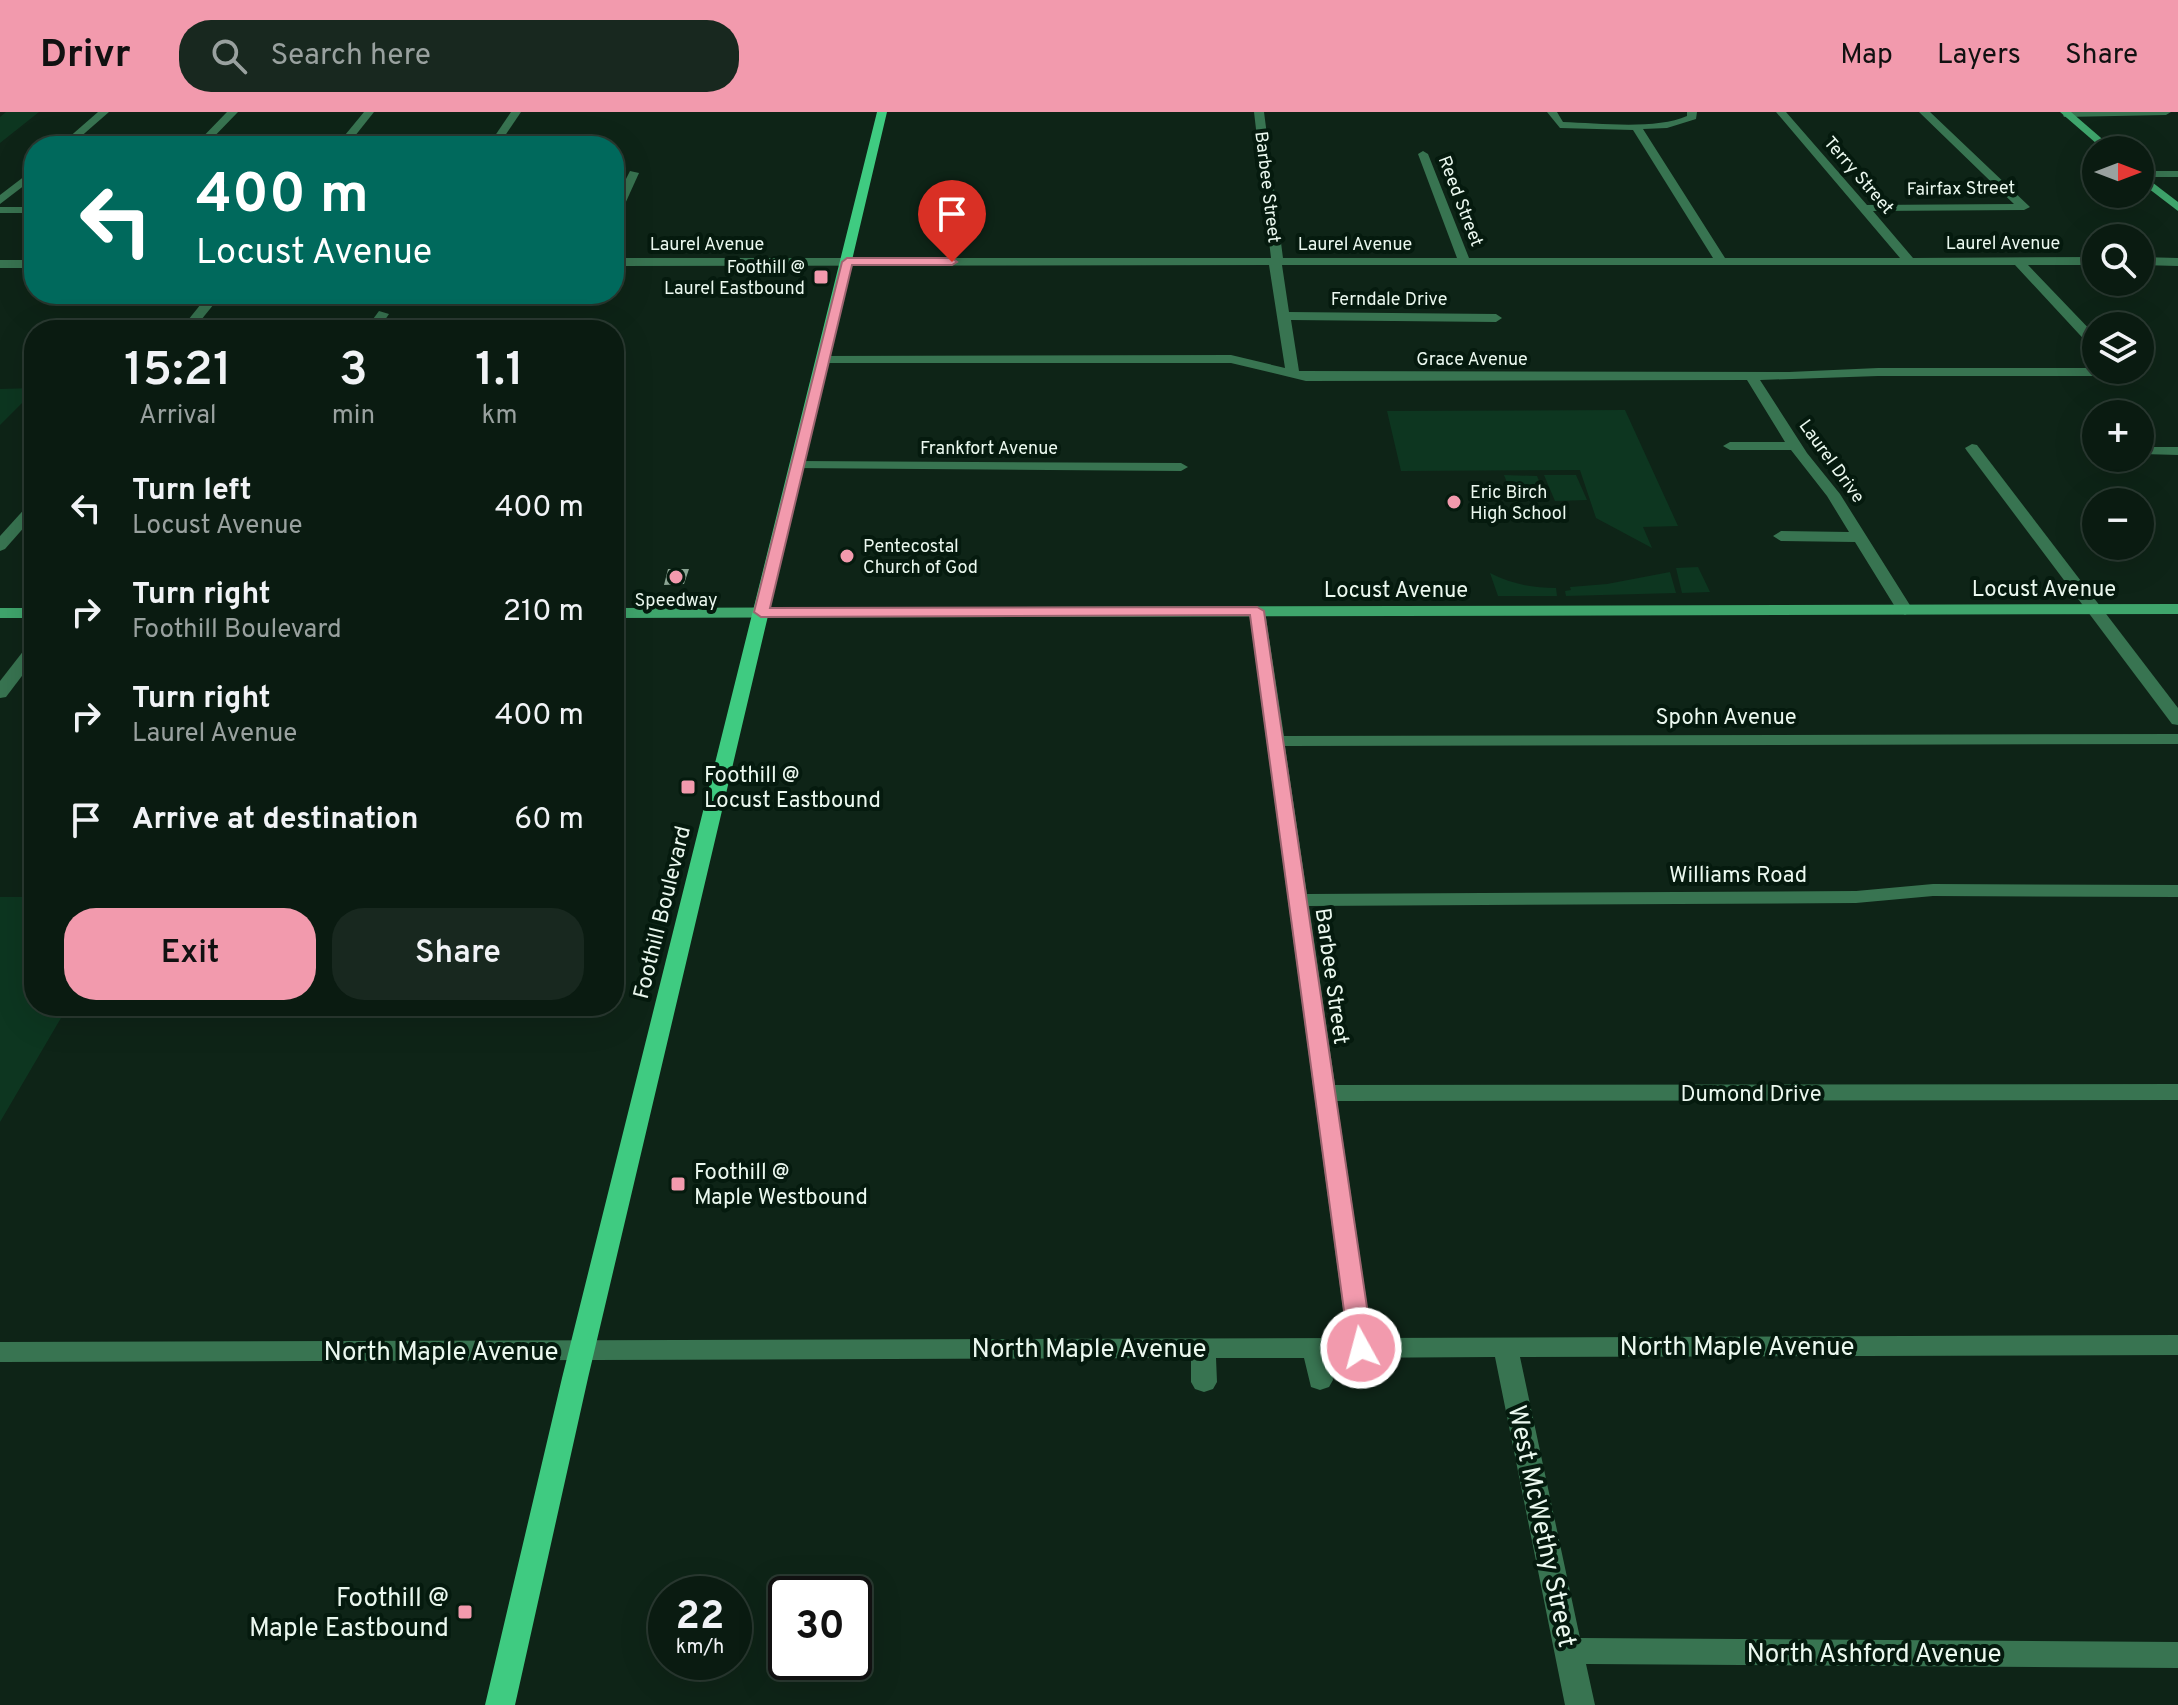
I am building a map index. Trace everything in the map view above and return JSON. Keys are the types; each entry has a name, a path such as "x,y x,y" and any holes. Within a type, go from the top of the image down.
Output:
{"main road":[{"name":"Foothill Boulevard","path":"500,1705 582,1350 882,112"}],"street":[{"path":"76,136 104,112"},
{"path":"209,136 233,112"},
{"path":"349,136 369,112"},
{"path":"500,136 516,112"},
{"name":"Barbee Street","path":"1259,112 1293,375"},
{"path":"1552,112 1560,125 1680,123 1692,117 1692,112"},
{"name":"Terry Street","path":"1781,112 1910,262"},
{"name":"Fairfax Street","path":"1862,208 2024,207 1924,112"},
{"path":"2067,113 2166,112"},
{"path":"2067,113 2094,136"},
{"path":"1635,125 1722,262"},
{"name":"Reed Street","path":"1423,154 1465,262"},
{"path":"624,194 634,173"},
{"path":"2154,175 2178,174"},
{"path":"0,201 24,181"},
{"path":"2154,187 2178,208"},
{"path":"0,210 24,210"},
{"path":"2018,261 2082,329"},
{"name":"Laurel Avenue","path":"624,262 2082,261"},
{"path":"2154,261 2178,262"},
{"path":"0,264 24,264"},
{"path":"194,320 208,304"},
{"path":"378,320 383,314"},
{"name":"Ferndale Drive","path":"1283,316 1496,318"},
{"name":"Grace Avenue","path":"824,359 1231,359 1266,365 1293,375 1751,376 2082,371"},
{"name":"Laurel Drive","path":"1751,376 1795,446 1827,485 1905,610"},
{"path":"1730,446 1795,446"},
{"path":"1972,448 2178,720"},
{"path":"2154,451 2178,451"},
{"name":"Frankfort Avenue","path":"797,465 1181,467"},
{"path":"0,546 24,518"},
{"path":"15,527 24,527"},
{"path":"1781,536 1859,537"},
{"name":"Locust Avenue","path":"624,613 2178,609"},
{"name":"Barbee Street","path":"1257,611 1361,1348"},
{"path":"0,613 24,613"},
{"path":"0,693 24,662"},
{"name":"Spohn Avenue","path":"1275,741 2178,739"},
{"name":"Williams Road","path":"1299,900 1856,897 1933,890 2178,891"},
{"name":"Dumond Drive","path":"1325,1093 2178,1092"},
{"name":"North Maple Avenue","path":"0,1352 2178,1345"},
{"name":"West McWethy Street","path":"1505,1346 1580,1705"},
{"path":"1203,1348 1204,1382"},
{"path":"1316,1348 1320,1380"},
{"name":"North Ashford Avenue","path":"1569,1651 2178,1655"}],"green space":[{"path":"6,112 39,112 0,143 0,117"},
{"path":"24,388 24,401 0,425 0,389"},
{"path":"1625,410 1678,526 1643,527 1652,548 1596,518 1580,470 1401,471 1387,411"},
{"path":"1504,475 1537,476 1547,500 1514,500"},
{"path":"1544,475 1576,475 1587,500 1555,501"},
{"path":"1698,567 1710,592 1682,593 1676,568"},
{"path":"1670,572 1676,593 1566,596 1565,591 1571,590 1570,587 1607,584"},
{"path":"1490,573 1522,585 1556,588 1557,596 1498,596"},
{"path":"0,897 24,897 24,1016 62,1016 0,1122"}],"building":[{"name":"Speedway","path":"668,569 689,569 684,584 664,585"}],"place":[{"name":"Foothill @ Laurel Eastbound","path":"821,277"},
{"name":"Eric Birch High School","path":"1454,502"},
{"name":"Pentecostal Church of God","path":"847,556"},
{"name":"Speedway","path":"676,577"},
{"name":"Foothill @ Locust Eastbound","path":"688,787"},
{"name":"Foothill @ Maple Westbound","path":"678,1184"},
{"name":"Foothill @ Maple Eastbound","path":"465,1612"}],"route":[{"path":"952,262 847,262 761,612 1257,611 1361,1348"}]}
